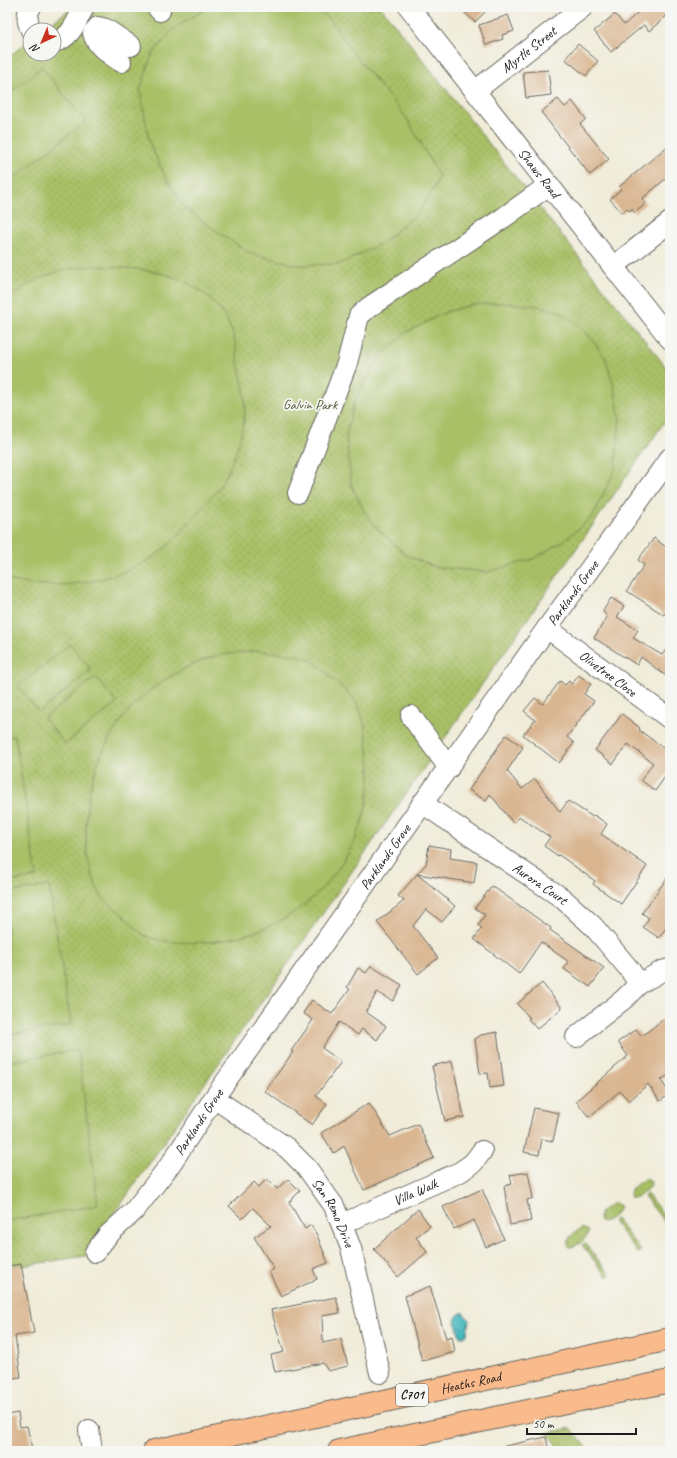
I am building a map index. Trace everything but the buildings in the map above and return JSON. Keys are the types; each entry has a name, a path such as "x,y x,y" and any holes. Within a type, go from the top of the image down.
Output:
{"main road":[{"name":"Heaths Road","path":"154,1451 670,1339"},
{"path":"339,1451 670,1381"}],"street":[{"path":"28,22 29,10 31,7"},
{"path":"62,39 72,30 84,7"},
{"name":"Shaws Road","path":"409,7 670,339"},
{"name":"Myrtle Street","path":"475,91 583,7"},
{"path":"298,493 348,363 359,316 369,307 504,218 549,185"},
{"path":"613,267 670,222"},
{"name":"Parklands Grove","path":"95,1252 108,1235 134,1211 170,1165 214,1098 547,628 670,458"},
{"name":"Olivetree Close","path":"547,628 670,719"},
{"path":"411,716 449,768"},
{"name":"Aurora Court","path":"422,804 562,898 593,926 630,970 639,984"},
{"path":"576,1037 624,999 639,984 662,971 670,969"},
{"name":"San Remo Drive","path":"214,1098 287,1148 307,1168 334,1206 351,1248 380,1373"},
{"name":"Villa Walk","path":"342,1224 460,1172 467,1168 482,1151"},
{"path":"580,1359 606,1347 670,1334"},
{"path":"89,1430 92,1451"}],"green space":[{"name":"Galvin Park","path":"72,7 381,7 670,372 670,414 85,1256 22,1266 21,1264 7,1266 7,58 22,46 22,62 62,62 62,22 52,22"},
{"path":"209,7 315,7 331,21 353,53 406,117 439,176 433,190 417,214 380,244 340,264 297,265 250,253 186,209 166,178 150,144 140,90 152,55 173,29"},
{"path":"42,67 85,122 7,183 7,95"},
{"path":"91,266 117,267 168,275 198,289 217,306 227,320 233,335 245,398 244,419 238,446 232,463 219,488 177,536 153,557 119,574 82,583 44,585 7,580 7,298 38,279 65,269"},
{"path":"502,303 538,306 561,312 586,332 605,357 614,386 620,419 615,470 592,517 562,542 533,559 487,572 435,567 406,555 380,531 364,511 351,484 346,435 355,400 381,355 407,332 446,312 471,305"},
{"path":"70,644 91,670 39,712 18,686"},
{"path":"257,651 289,654 307,658 319,666 354,699 361,712 364,724 370,773 368,797 362,820 354,842 342,863 327,883 310,900 283,919 250,933 215,941 195,943 153,939 140,932 122,914 109,904 103,898 96,886 87,853 86,839 86,817 94,774 112,735 138,701 155,687 178,672 212,657"},
{"path":"96,677 117,703 65,744 44,718"},
{"path":"15,736 37,877 7,882 7,737"},
{"path":"49,886 71,1025 7,1035 7,893"},
{"path":"78,1050 98,1205 7,1221 7,1062"},
{"path":"645,1179 651,1182 650,1187 637,1198 631,1198 630,1195 632,1189 636,1184"},
{"path":"647,1194 670,1223 669,1228 644,1196"},
{"path":"614,1203 620,1206 617,1212 610,1219 600,1222 599,1216 601,1213 605,1208"},
{"path":"616,1219 641,1251 638,1253 613,1221"},
{"path":"582,1228 589,1231 584,1240 572,1247 569,1247 568,1241 570,1238 574,1233"},
{"path":"585,1243 610,1275 607,1277 582,1245"},
{"path":"571,1428 590,1451 561,1451 547,1433"}],"water":[{"path":"463,1312 469,1320 467,1335 460,1337 455,1320 458,1315"}]}
